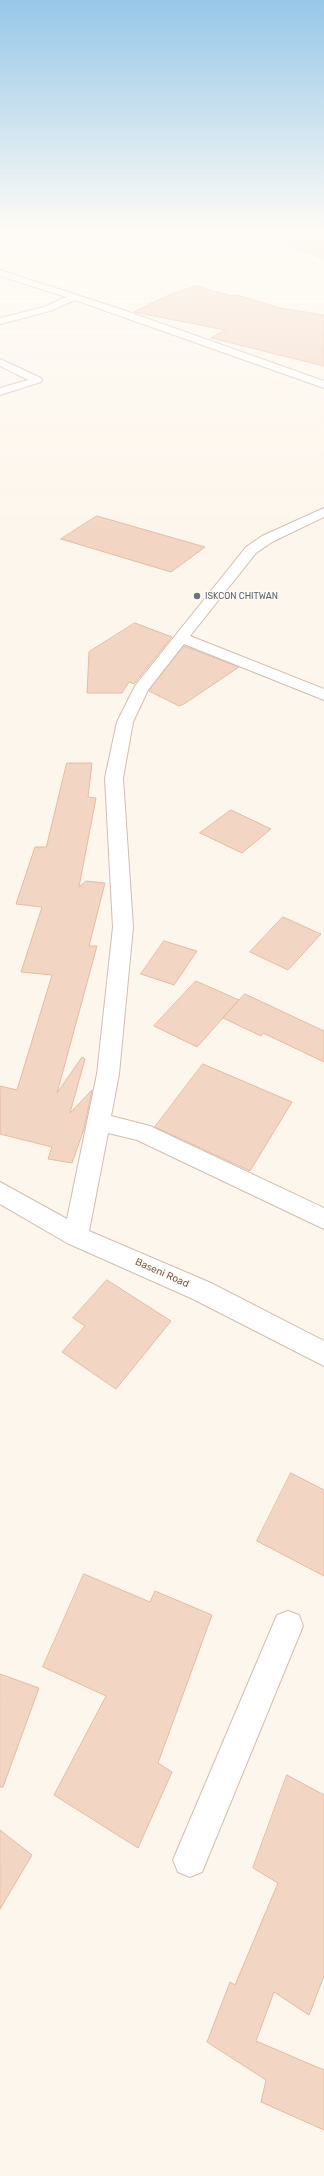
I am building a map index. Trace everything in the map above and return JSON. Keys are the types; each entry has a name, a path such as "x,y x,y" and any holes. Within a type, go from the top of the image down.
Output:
{"street":[{"path":"176,333 324,385"},
{"path":"0,362 37,380 0,392"},
{"path":"76,1236 100,1122 108,1074 122,927 114,778 125,722 141,689 251,550 267,539 324,512"},
{"path":"181,638 324,695"},
{"path":"100,1122 142,1132 324,1219"},
{"name":"Baseni Road","path":"0,1192 76,1236 202,1291 324,1354"},
{"path":"190,1860 288,1626"}],"building":[{"path":"221,333 324,333 324,366 211,338"},
{"path":"97,516 205,547 171,572 61,539"},
{"path":"135,623 172,637 134,684 129,682 122,693 87,693 89,652"},
{"path":"184,646 239,667 179,706 149,691"},
{"path":"67,763 92,763 88,797 96,798 79,887 86,881 105,883 89,946 97,946 57,1093 82,1057 85,1059 70,1113 92,1090 84,1129 72,1163 48,1159 52,1147 0,1134 0,1086 17,1090 52,975 21,972 42,907 16,904 35,847 46,847"},
{"path":"231,810 271,829 242,853 200,833"},
{"path":"283,917 321,934 288,970 250,952"},
{"path":"164,941 197,951 174,985 141,974"},
{"path":"196,981 239,1000 197,1047 154,1026"},
{"path":"245,994 324,1031 324,1062 263,1033 261,1036 223,1018"},
{"path":"203,1064 292,1102 250,1171 155,1127"},
{"path":"107,1280 171,1321 116,1389 62,1352 85,1326 73,1318"},
{"path":"291,1473 324,1490 324,1576 257,1541"},
{"path":"84,1574 150,1602 155,1591 212,1615 158,1763 172,1772 138,1848 54,1795 106,1696 43,1667"},
{"path":"0,1674 39,1688 3,1787 0,1787"},
{"path":"287,1775 324,1795 324,1976 309,2015 274,1992 256,2041 324,2070 324,2130 261,2102 266,2080 207,2042 230,1982 235,1985 278,1883 253,1868"},
{"path":"0,1830 32,1855 0,1909"}],"place":[{"name":"ISKCON CHITWAN","path":"197,596"}]}
